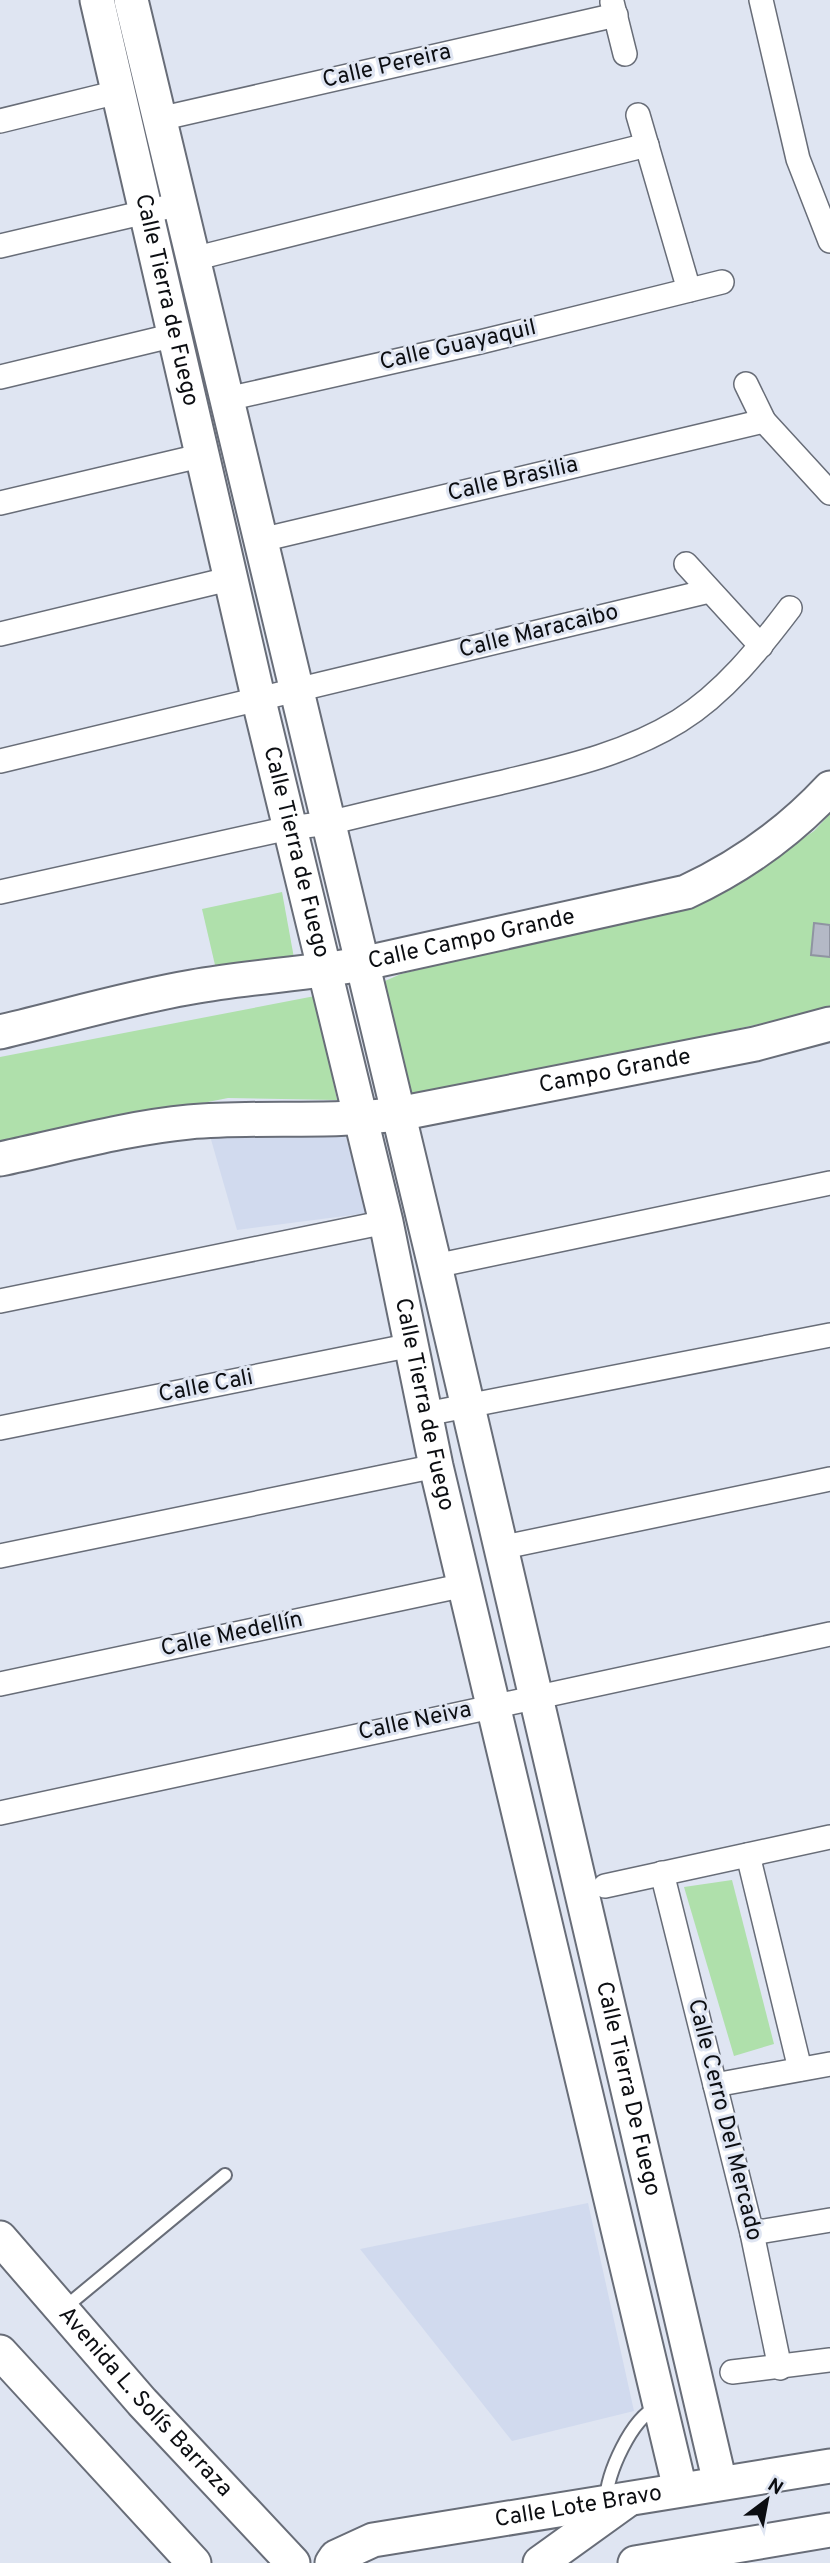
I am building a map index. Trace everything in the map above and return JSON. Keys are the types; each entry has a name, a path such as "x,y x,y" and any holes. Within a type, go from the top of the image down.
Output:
{"street":[{"name":"Calle Tierra de Fuego","path":"97,0 289,828 386,1222 436,1466 495,1704"},
{"name":"Calle Tierra de Fuego","path":"131,0 536,1696"},
{"path":"761,0 798,159 830,241"},
{"name":"Calle Pereira","path":"159,119 614,7 625,54"},
{"path":"0,121 118,92"},
{"path":"638,115 689,290"},
{"path":"193,259 647,145"},
{"path":"0,246 180,204"},
{"name":"Calle Guayaquil","path":"227,399 480,342 722,282"},
{"path":"0,377 175,335"},
{"path":"746,384 764,421 830,494"},
{"name":"Calle Brasilia","path":"261,540 764,421"},
{"path":"0,503 204,455"},
{"path":"685,564 761,646"},
{"path":"0,634 233,578"},
{"name":"Calle Maracaibo","path":"0,761 709,591"},
{"path":"0,892 289,828 328,823 591,761 634,744 680,720 725,684 761,646 790,608"},
{"name":"Calle Campo Grande","path":"0,1032 188,987 271,973 324,970 361,964 686,892 730,872 771,845 830,788"},
{"name":"Campo Grande","path":"398,1114 755,1044 830,1024"},
{"path":"0,1160 172,1124 219,1120 361,1119 398,1114"},
{"path":"435,1266 830,1183"},
{"path":"0,1301 386,1222"},
{"path":"426,1414 830,1335"},
{"name":"Calle Cali","path":"0,1428 412,1345"},
{"path":"0,1556 436,1466"},
{"path":"500,1548 830,1479"},
{"name":"Calle Medellín","path":"0,1684 465,1586"},
{"name":"Calle Neiva","path":"0,1813 495,1704 830,1634"},
{"name":"Calle Tierra De Fuego","path":"536,1696 720,2483"},
{"name":"Calle Tierra De Fuego","path":"495,1704 680,2489"},
{"path":"605,1886 830,1837"},
{"path":"748,1855 800,2069"},
{"name":"Calle Cerro Del Mercado","path":"662,1873 752,2232 780,2368"},
{"path":"715,2085 830,2064"},
{"path":"752,2232 830,2220"},
{"name":"Avenida L. Solís Barraza","path":"0,2238 61,2311 293,2563"},
{"path":"0,2352 194,2563"},
{"path":"732,2372 830,2360"},
{"name":"Calle Lote Bravo","path":"331,2563 335,2557 373,2540 830,2466"},
{"path":"540,2563 619,2499"},
{"path":"635,2563 830,2530"}],"lane":[{"path":"61,2311 225,2175"},
{"path":"619,2499 606,2485 619,2454 646,2414 660,2406"}],"shaded area":[{"path":"208,1129 345,1134 368,1213 237,1230"},
{"path":"588,2203 634,2411 512,2441 360,2249"}],"green space":[{"path":"830,814 830,1009 417,1097 408,1094 378,984 401,974 716,897 814,831"},
{"path":"282,892 294,958 215,965 202,909"},
{"path":"315,996 337,1100 228,1098 0,1143 0,1057"},
{"path":"732,1880 774,2044 734,2056 684,1887"}],"building":[{"path":"814,923 830,925 830,957 811,955"}]}
